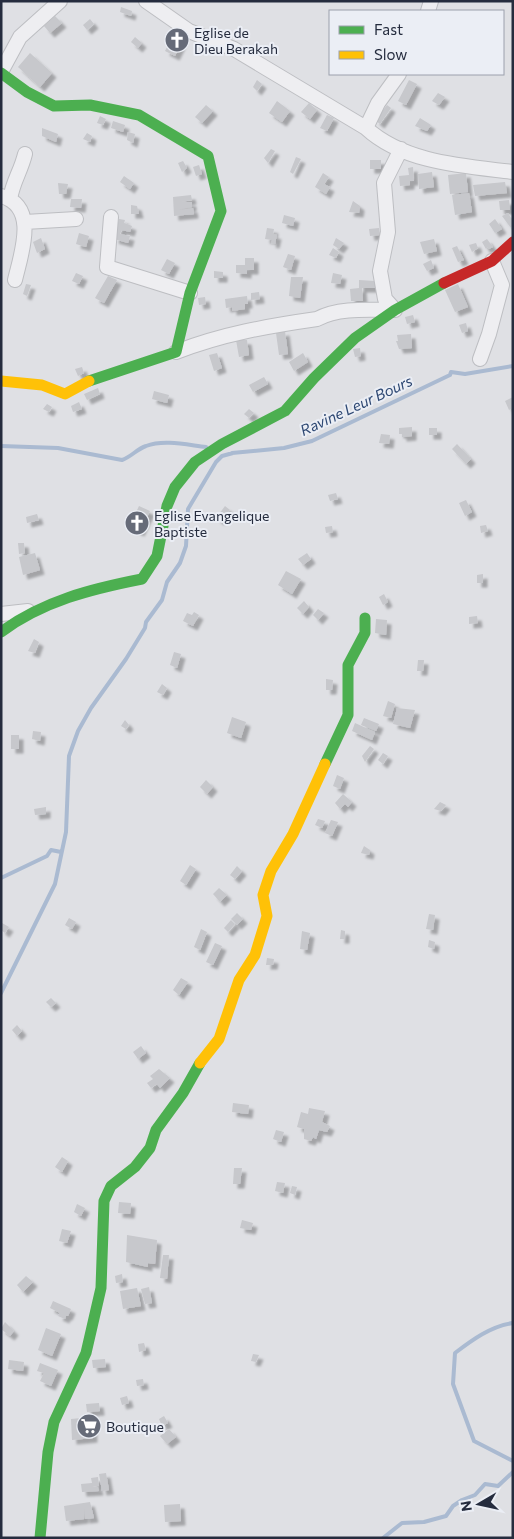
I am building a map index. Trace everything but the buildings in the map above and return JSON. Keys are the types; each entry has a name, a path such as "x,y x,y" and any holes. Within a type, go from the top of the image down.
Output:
{"street":[{"path":"60,1 20,37 1,72 27,92 54,106 90,104 139,115 208,156 221,211 210,245 190,293 176,352"},
{"path":"146,1 189,31 234,49 366,128 377,138 401,149 454,165 513,172"},
{"path":"366,128 378,103 398,75"},
{"path":"395,310 385,299 380,271 388,232 384,183 401,149"},
{"path":"15,280 24,243 25,222 20,210 6,198 22,167 25,154"},
{"path":"111,217 107,267 190,293"},
{"path":"25,222 76,219"},
{"path":"1,632 17,619 71,595 142,580 157,556 168,506 175,486 194,462 222,444 285,411 314,378 355,338 395,310 492,261 513,242"},
{"path":"480,359 489,334 502,285 492,261"},
{"path":"1,381 42,385 66,394 89,380 176,352 200,342 245,330 317,319 327,314 395,310"},
{"path":"1,614 35,611"},
{"path":"40,1538 48,1452 54,1422 86,1353 101,1288 104,1200 111,1186 134,1167 150,1148 156,1130 183,1093 196,1069 220,1039 240,980 255,955 267,916 263,896 271,871 293,834 348,715 348,665 366,633 366,618"}],"waterway":[{"name":"Ravine Leur Bours","path":"232,453 284,448 312,441 450,375 451,372 465,374 513,366"},
{"name":"Ravine Leur Bours","path":"1,446 58,448 122,460 143,447 153,444 176,443 206,447"},
{"path":"1,993 55,884 66,832 69,756 78,731 91,708 126,659 145,628 146,622 162,600 167,582 180,563 186,546 188,509 216,462 222,456 233,453"},
{"path":"1,878 47,856 51,850 61,852"},
{"name":"Ravine Leur Bours","path":"513,1323 489,1330 455,1353 453,1384 474,1441 513,1461"},
{"path":"383,1538 402,1523 424,1522 446,1516 453,1506 475,1495 485,1484 498,1486 513,1472"}],"traffic: fast":[{"path":"1,73 27,92 54,106 90,105 139,115 208,156 221,211 190,293 176,352 89,381"},
{"path":"1,632 17,621 51,604 104,587 142,579 157,556 167,506 175,487 195,462 222,444 285,411 314,378 355,338 395,310 444,283"},
{"path":"325,764 348,715 348,665 365,633 365,618"},
{"path":"40,1538 48,1452 54,1422 86,1353 101,1288 104,1201 111,1186 135,1167 150,1148 156,1130 183,1093 200,1063"}],"traffic: slow":[{"path":"1,381 42,385 65,394 89,381"},
{"path":"200,1063 219,1039 239,980 255,955 267,916 263,895 271,871 293,834 325,764"}],"traffic: jam":[{"path":"444,283 492,261 513,242"}],"place":[{"name":"Eglise de Dieu Berakah","path":"177,40"},
{"name":"Eglise Evangelique Baptiste","path":"137,523"},
{"name":"Boutique","path":"89,1426"}]}
